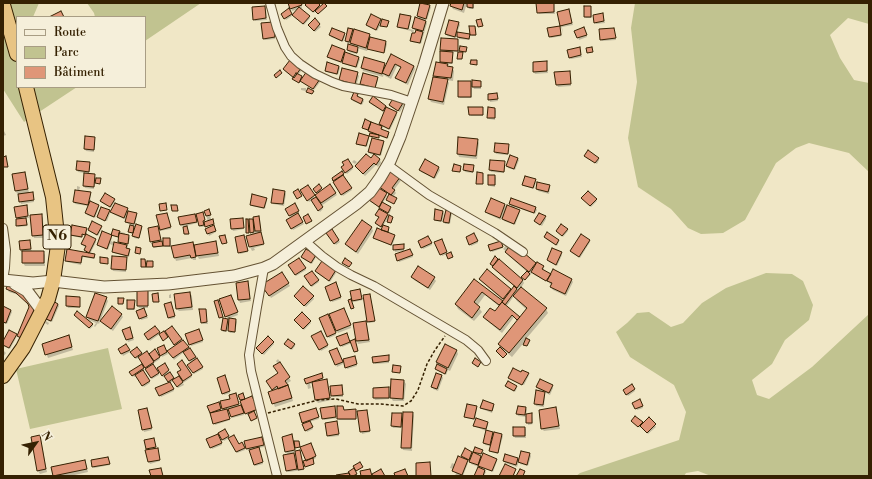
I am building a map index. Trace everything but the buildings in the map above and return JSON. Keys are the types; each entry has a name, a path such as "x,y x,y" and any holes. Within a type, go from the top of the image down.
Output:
{"highway":[{"path":"3,5 16,50"},
{"name":"N6","path":"3,376 23,348 48,299 53,281 58,245 53,197 26,88"}],"street":[{"path":"270,3 277,28 285,47 291,56 300,64 315,74 343,86 391,95 412,102"},
{"path":"6,281 33,283 53,281 104,288 168,284 234,276 264,268 286,256 305,240 356,204 370,192 380,178 400,137 443,3"},
{"path":"388,164 429,195 495,233 524,252"},
{"path":"3,228 6,250 6,281"},
{"path":"305,240 322,256 337,267 374,286 466,340 478,350 486,361"},
{"path":"264,268 249,355 261,415 277,476"},
{"path":"6,281 27,291 42,311"}],"path":[{"path":"261,415 318,400 336,399 358,404 403,406 411,401 418,390 427,364 435,350 449,330 451,331"}],"green space":[{"path":"3,3 39,3 33,16 16,16 16,88 75,88 24,122 3,89"},
{"path":"87,3 201,3 146,40 146,16 95,16"},
{"path":"635,3 869,3 869,24 848,18 830,35 840,58 854,80 869,83 869,172 849,153 809,143 796,148 776,163 745,220 723,233 701,234 688,228 671,209 638,187 628,138 637,82 631,28"},
{"path":"766,273 792,274 803,281 813,305 809,320 785,340 772,364 752,380 757,395 769,399 812,367 869,314 869,476 711,476 698,471 686,473 684,476 576,476 580,473 679,440 686,412 674,385 630,357 616,332 637,313 649,312 671,327 683,323 702,303 726,288"},
{"path":"108,348 122,409 30,429 16,369"}]}
